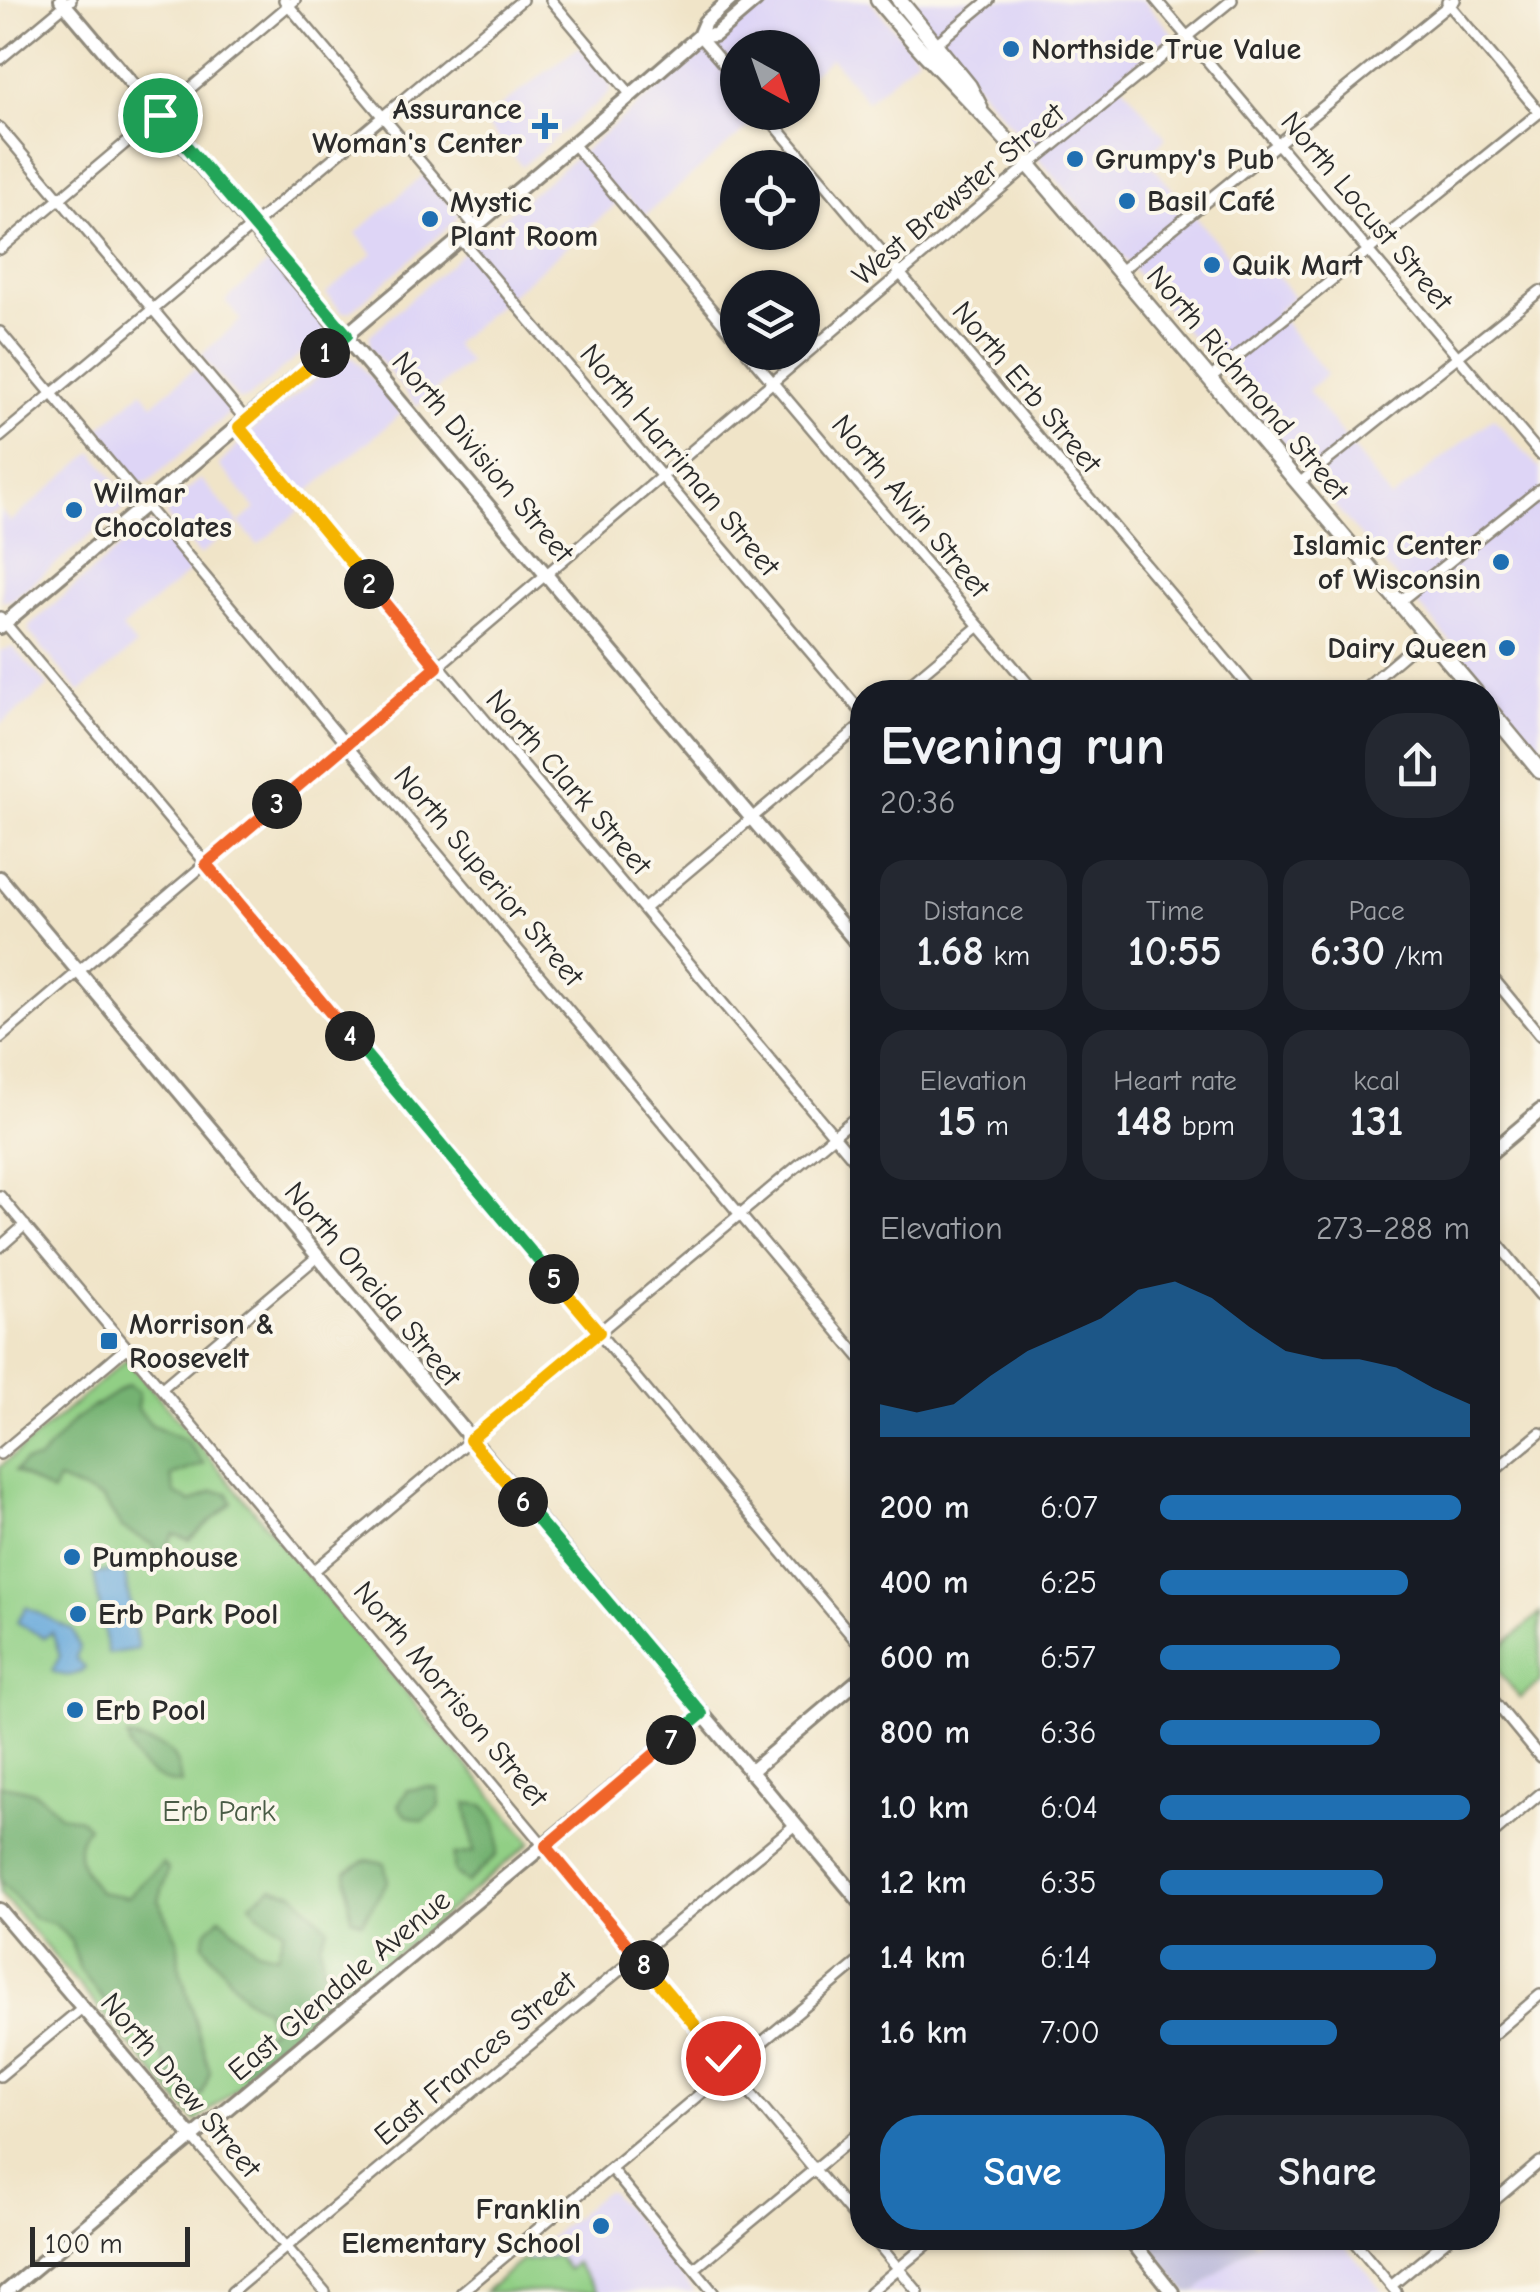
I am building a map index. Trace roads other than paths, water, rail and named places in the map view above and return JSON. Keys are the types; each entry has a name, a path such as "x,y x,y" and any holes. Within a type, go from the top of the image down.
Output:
{"main road":[{"name":"North Richmond Street","path":"878,0 959,94 980,108"},
{"name":"North Richmond Street","path":"899,0 969,86 980,108 1465,680"},
{"path":"1500,723 1540,771"}],"street":[{"path":"0,437 522,0"},
{"path":"551,0 631,95"},
{"path":"730,0 704,22 699,36 631,95 2,625 850,1634"},
{"path":"699,36 714,35 756,0"},
{"path":"923,55 989,0"},
{"name":"North Locust Street","path":"1156,0 1540,454"},
{"name":"West Brewster Street","path":"0,1038 1029,165 1232,0"},
{"path":"0,59 65,2"},
{"name":"North Division Street","path":"65,2 850,935"},
{"path":"0,249 290,2 475,226"},
{"path":"1118,272 1450,2 1540,113 1209,379"},
{"path":"699,36 720,60"},
{"name":"North Clark Street","path":"0,128 153,310 437,667 850,1154"},
{"name":"North Erb Street","path":"779,130 1243,680"},
{"path":"573,144 720,319"},
{"name":"North Harriman Street","path":"460,238 850,699"},
{"path":"1298,484 1540,291"},
{"name":"North Superior Street","path":"0,332 850,1346"},
{"name":"North Alvin Street","path":"762,370 1025,680"},
{"path":"1399,602 1540,489"},
{"path":"915,680 980,626"},
{"path":"1374,680 1427,635"},
{"path":"645,908 850,734"},
{"name":"North Oneida Street","path":"0,878 850,1889"},
{"path":"1500,987 1540,1035"},
{"path":"1500,1145 1540,1111"},
{"path":"315,1570 850,1123"},
{"name":"North Morrison Street","path":"0,1196 850,2212"},
{"path":"0,1246 24,1226"},
{"path":"1500,1247 1540,1296"},
{"path":"162,1388 317,1257"},
{"path":"0,1454 126,1348"},
{"path":"1500,1466 1540,1433"},
{"path":"750,1772 850,1687"},
{"path":"1500,1708 1540,1756"},
{"name":"East Glendale Avenue","path":"6,2292 702,1714"},
{"path":"1500,1828 1540,1794"},
{"name":"East Frances Street","path":"232,2292 796,1824"},
{"name":"North Drew Street","path":"0,1910 324,2292"},
{"path":"462,2292 850,1969"},
{"path":"1500,2029 1540,1995"},
{"path":"0,2076 82,2008"},
{"path":"694,2268 850,2140"},
{"path":"1500,2196 1540,2162"},
{"path":"611,2169 713,2292"},
{"path":"882,2250 918,2292"},
{"path":"870,2292 921,2250"},
{"path":"1139,2250 1172,2292"},
{"path":"1362,2250 1394,2289 1436,2250"}],"water":[{"path":"124,1569 138,1649 108,1654 94,1574"},
{"path":"26,1607 72,1630 79,1646 76,1658 85,1668 69,1675 52,1671 60,1656 52,1632 44,1638 17,1622"}],"place":[{"name":"Northside True Value","path":"1011,49"},
{"name":"Assurance Woman's Center","path":"545,126"},
{"name":"Grumpy's Pub","path":"1075,159"},
{"name":"Basil Café","path":"1127,201"},
{"name":"Mystic Plant Room","path":"430,219"},
{"name":"Quik Mart","path":"1212,265"},
{"name":"Wilmar Chocolates","path":"74,510"},
{"name":"Islamic Center of Wisconsin","path":"1501,562"},
{"name":"Dairy Queen","path":"1507,648"},
{"name":"Morrison & Roosevelt","path":"109,1341"},
{"name":"Pumphouse","path":"72,1557"},
{"name":"Erb Park Pool","path":"78,1614"},
{"name":"Erb Pool","path":"75,1710"},
{"name":"Franklin Elementary School","path":"601,2226"}],"park label":[{"name":"Erb Park","path":"219,1811"}]}
